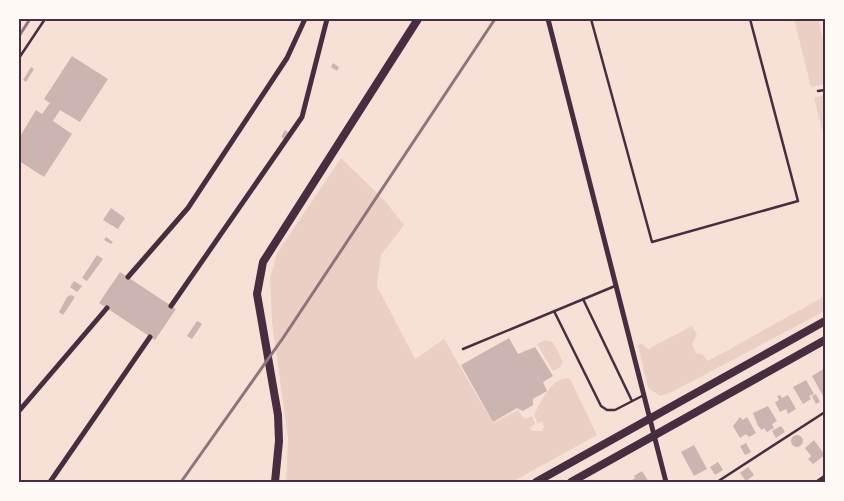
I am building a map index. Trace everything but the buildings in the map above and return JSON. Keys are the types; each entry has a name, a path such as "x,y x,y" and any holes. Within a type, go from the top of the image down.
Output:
{"main road":[{"path":"276,482 279,441 274,386 257,294 263,262 418,19"},
{"path":"536,482 825,321"},
{"path":"571,482 825,340"}],"street":[{"path":"128,278 188,208 287,58 305,19"},
{"path":"171,306 302,117 327,19"},
{"path":"548,19 666,482"},
{"path":"19,411 107,308"},
{"path":"50,482 150,337"},
{"path":"818,482 825,477"}],"lane":[{"path":"19,58 45,19"},
{"path":"591,19 652,242 798,201 750,19"},
{"path":"818,92 825,90"},
{"path":"463,349 616,286"},
{"path":"583,299 632,401"},
{"path":"554,311 601,406 606,410 615,410 644,395"},
{"path":"716,482 825,412"}],"shaded area":[{"path":"794,19 818,19 825,47 825,84 811,87"},
{"path":"825,95 825,141 814,98"},
{"path":"341,158 385,201 404,225 381,255 377,286 415,359 444,339 493,423 518,410 524,419 532,416 535,423 530,428 532,431 542,431 544,427 542,421 538,424 534,415 548,390 558,381 570,379 597,435 512,482 286,482 288,438 272,322 270,278 277,253"},
{"path":"825,296 825,311 670,393 660,396 648,388 638,345 642,344 648,349 692,326 697,334 692,344 696,353 702,354 708,361"},
{"path":"545,340 553,342 563,362 559,368 553,371 537,344"}],"railway":[{"path":"19,36 30,19"},
{"path":"181,482 283,338 495,19"}]}
